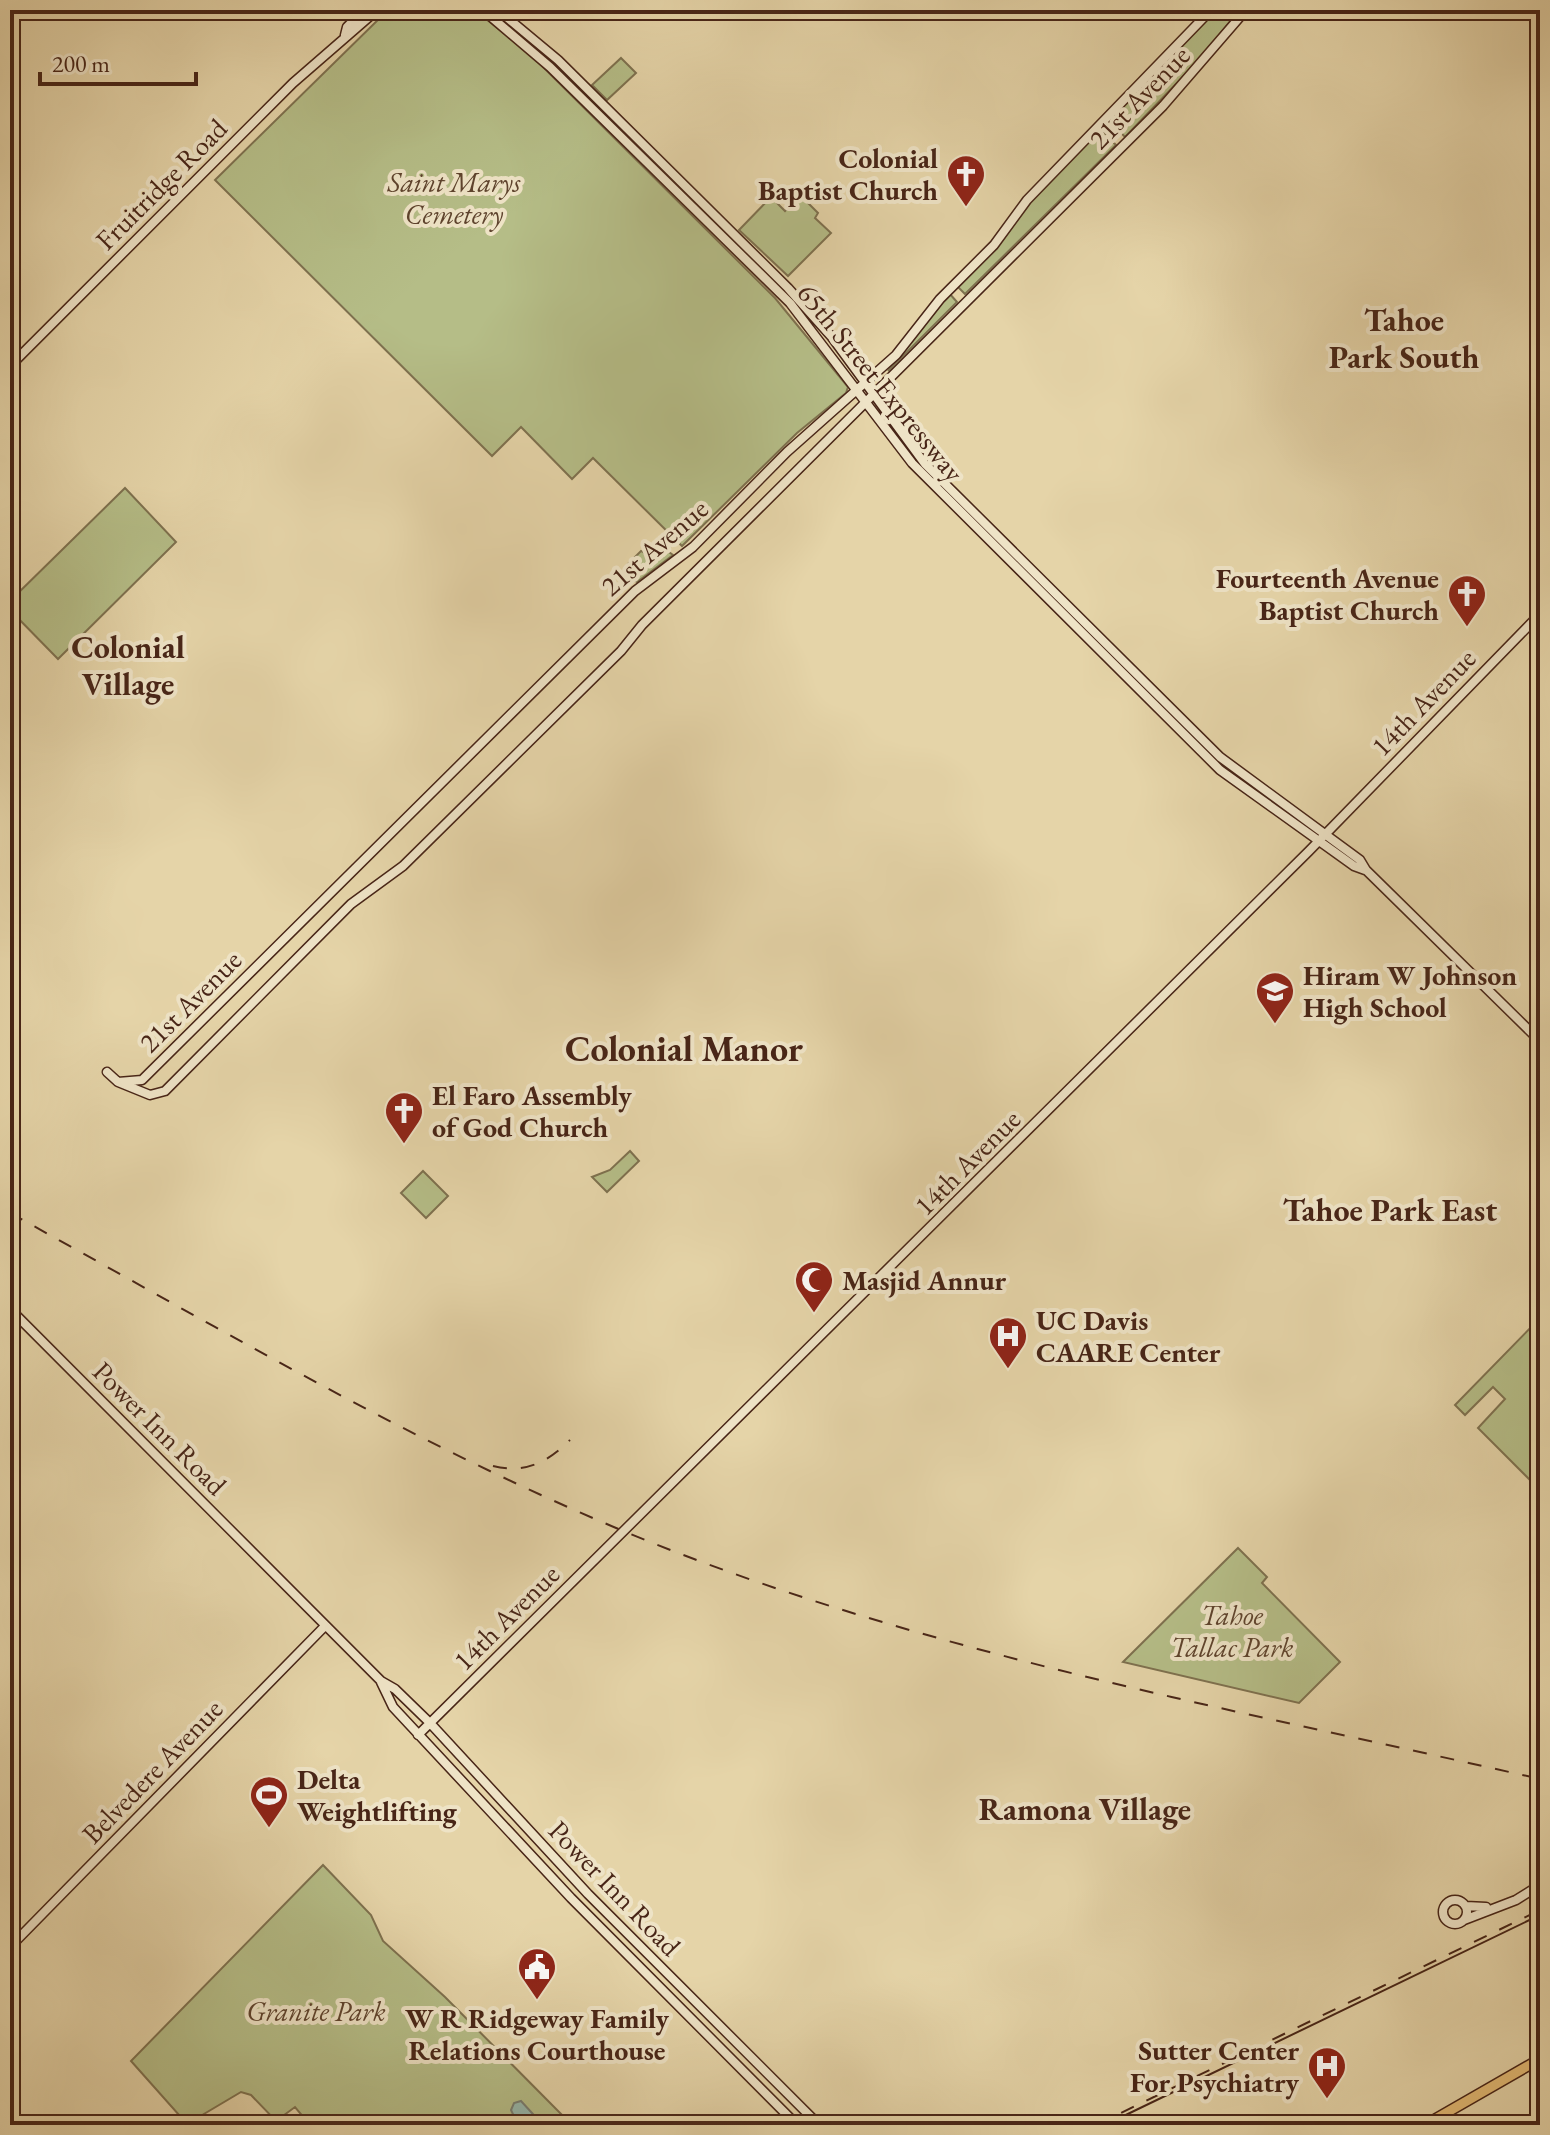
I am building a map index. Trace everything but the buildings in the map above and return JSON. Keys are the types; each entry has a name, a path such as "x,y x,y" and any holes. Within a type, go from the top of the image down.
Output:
{"main road":[{"name":"Fruitridge Road","path":"345,35 347,27 364,10"},
{"name":"Fruitridge Road","path":"10,366 345,35 353,33 377,10"},
{"name":"65th Street Expressway","path":"483,10 550,67 790,303 912,463 1220,770 1322,838"},
{"name":"65th Street Expressway","path":"498,10 558,60 788,288 831,336 925,464 1220,757 1322,838"},
{"name":"21st Avenue","path":"118,1082 138,1083 153,1070 635,591 693,547 787,452 896,355 940,299 994,245 1027,200 1211,10"},
{"name":"21st Avenue","path":"155,1095 170,1087 351,904 403,866 621,651 642,625 864,400 1163,106 1246,10"},
{"name":"14th Avenue","path":"418,1735 1322,838 1540,614"},
{"path":"1322,838 1360,860 1366,870 1540,1041"},
{"path":"153,1070 146,1086 155,1095"},
{"path":"107,1072 118,1082 155,1095"},
{"name":"Power Inn Road","path":"10,1309 325,1626 430,1723 581,1887 819,2125"},
{"name":"Belvedere Avenue","path":"10,1947 325,1626"},
{"name":"Power Inn Road","path":"381,1681 386,1698 418,1735 584,1911 797,2125"},
{"path":"1540,1883 1516,1900 1464,1920 1450,1922 1444,1909 1455,1900 1466,1906 1484,1908 1540,1883"},
{"path":"1464,1920 1466,1906"},
{"path":"1425,2125 1540,2059"}],"green space":[{"name":"Saint Marys Cemetery","path":"388,10 475,10 532,56 775,298 848,387 846,393 797,433 682,546 593,458 572,479 521,427 492,456 215,180"},
{"path":"1215,10 1231,20 1199,60 1125,137 1109,120"},
{"path":"621,58 636,73 607,100 592,85"},
{"path":"1099,128 1116,145 965,294 957,286 1029,202"},
{"path":"801,196 818,213 815,218 831,233 788,276 739,230 771,197 785,211"},
{"path":"949,293 957,302 888,371"},
{"path":"125,488 176,542 58,659 10,610 10,601"},
{"path":"662,547 673,555 637,582 628,576 630,572 625,567 641,551 655,559 663,552"},
{"path":"630,1151 639,1161 607,1192 592,1177 610,1170"},
{"path":"423,1171 448,1196 426,1218 401,1193"},
{"path":"1540,1318 1540,1490 1478,1428 1505,1399 1493,1387 1465,1415 1455,1405"},
{"name":"Tahoe Tallac Park","path":"1238,1548 1267,1577 1262,1583 1340,1662 1299,1703 1123,1662"},
{"name":"Granite Park","path":"323,1865 371,1915 383,1941 445,1997 572,2125 310,2125 295,2107 276,2121 251,2095 241,2092 187,2124 131,2061"}],"water":[{"path":"521,2101 543,2125 518,2125 511,2110 514,2103"}],"tram line":[{"path":"1105,2125 1540,1915"}],"railway":[{"path":"10,1213 262,1353 432,1442 605,1523 694,1559 902,1628 1007,1657 1540,1779"},
{"path":"493,1466 515,1468 535,1464 570,1440"},
{"path":"1096,2125 1540,1910"}],"place":[{"name":"Colonial Baptist Church","path":"966,208"},
{"name":"Fourteenth Avenue Baptist Church","path":"1467,628"},
{"name":"Hiram W Johnson High School","path":"1275,1025"},
{"name":"El Faro Assembly of God Church","path":"404,1145"},
{"name":"Masjid Annur","path":"814,1314"},
{"name":"UC Davis CAARE Center","path":"1008,1370"},
{"name":"Delta Weightlifting","path":"269,1829"},
{"name":"W R Ridgeway Family Relations Courthouse","path":"537,2001"},
{"name":"Sutter Center For Psychiatry","path":"1327,2100"}],"district":[{"name":"Tahoe Park South","path":"1404,338"},
{"name":"Colonial Village","path":"128,666"},
{"name":"Colonial Manor","path":"684,1048"},
{"name":"Tahoe Park East","path":"1390,1210"},
{"name":"Ramona Village","path":"1085,1809"}]}
